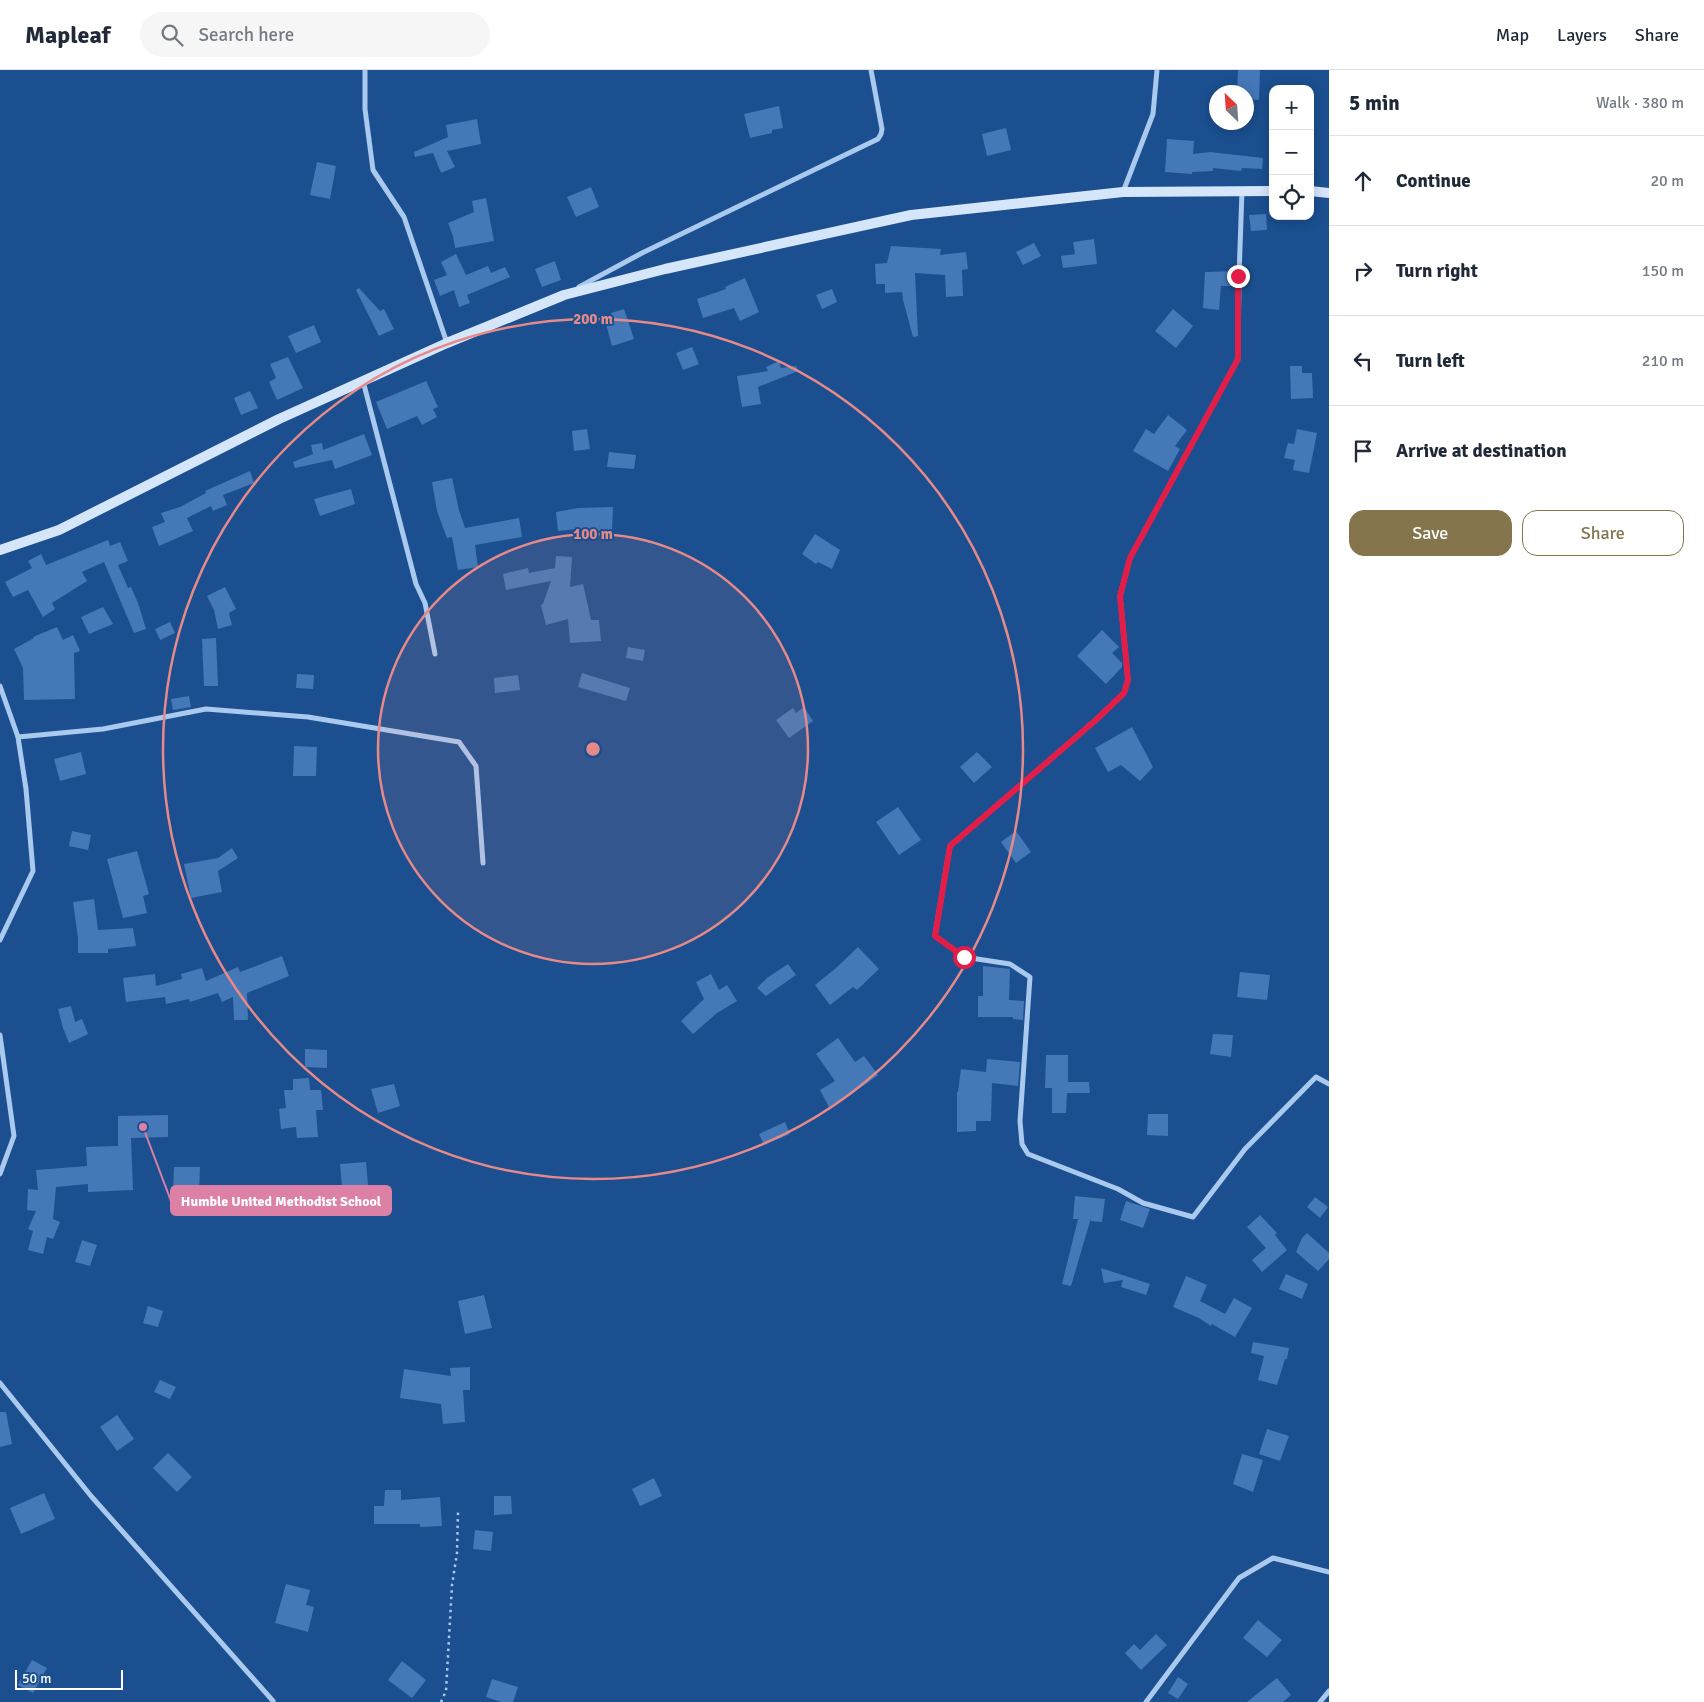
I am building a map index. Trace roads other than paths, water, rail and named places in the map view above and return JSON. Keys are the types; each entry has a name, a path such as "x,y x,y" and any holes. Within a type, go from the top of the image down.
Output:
{"street":[{"path":"365,70 365,109 372,170 404,217 447,343"},
{"path":"0,550 59,530 279,419 447,343 564,295 642,253 878,139 882,129 871,70"},
{"path":"1123,192 1153,114 1157,70"},
{"path":"564,295 665,269 911,215 1123,192 1269,190"},
{"path":"1242,191 1238,276 1238,359 1130,558 1120,596 1128,680 1124,693 1097,719 950,846 935,936 964,957 1010,964 1030,977 1020,1121 1022,1144 1028,1154 1118,1189 1143,1203 1193,1217 1245,1149 1316,1077 1329,1084"},
{"path":"1314,191 1329,193"},
{"path":"363,380 416,584 425,603 435,654"},
{"path":"0,686 18,737 26,789 33,871 0,940"},
{"path":"18,737 103,729 206,709 308,717 460,742 476,766 483,863"},
{"path":"0,1035 14,1136 0,1174"},
{"path":"0,1383 91,1496 273,1701"},
{"path":"1146,1702 1239,1578 1273,1558 1329,1572"},
{"path":"1320,1702 1329,1691"}],"place":[{"name":"Humble United Methodist School","path":"143,1127"}]}
